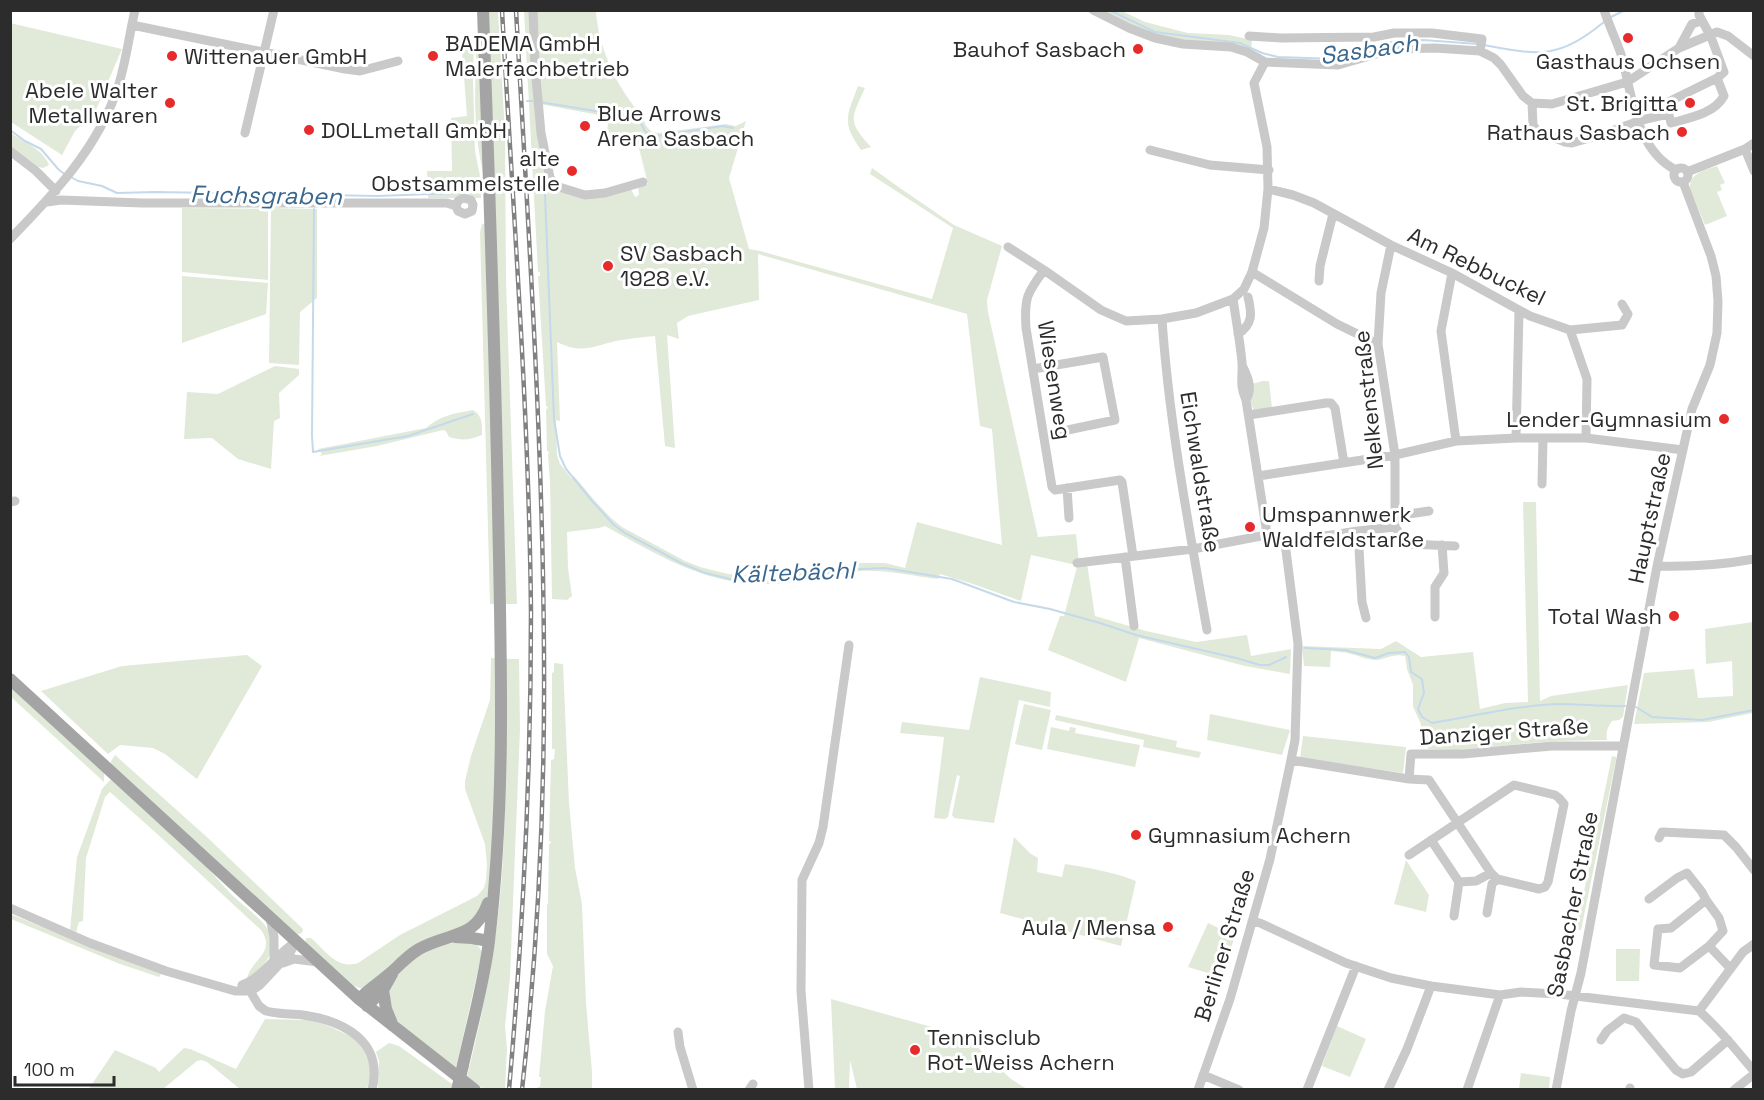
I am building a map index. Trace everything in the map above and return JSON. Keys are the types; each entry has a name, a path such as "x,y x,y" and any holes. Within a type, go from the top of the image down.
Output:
{"main road":[{"path":"457,1089 485,967 494,891 499,819 501,640 483,10"},
{"path":"10,679 363,1003 476,1089"},
{"path":"363,1003 394,970 420,948 469,929 478,923 494,891"},
{"path":"469,929 478,930 489,938"},
{"path":"448,937 489,938"},
{"path":"363,1003 383,990 394,970"},
{"path":"383,990 386,1009 394,1027"}],"street":[{"path":"10,239 56,191 85,154 118,87 135,10"},
{"path":"245,133 274,10"},
{"path":"533,10 535,67 542,133 550,178 559,187 585,195 605,193 643,182"},
{"path":"1093,10 1155,38 1183,44 1231,47 1247,52 1265,62 1338,65 1394,49 1481,47 1501,65 1523,96 1533,104 1552,104 1627,82 1679,48 1717,32 1728,36 1754,56"},
{"path":"1699,10 1701,21 1710,34 1724,72 1717,78 1666,103 1671,123 1704,113 1722,100 1724,96 1717,78"},
{"name":"Hauptstraße","path":"1604,12 1620,53 1638,121 1658,156 1676,170 1675,179 1683,182 1711,256 1716,276 1718,301 1714,348 1710,365 1692,409 1626,727"},
{"path":"1679,48 1692,24 1701,21"},
{"path":"132,25 345,69 360,70 398,61"},
{"path":"1249,36 1374,37 1394,33 1432,33 1482,39 1481,47"},
{"path":"1008,248 1103,311 1126,321 1196,314 1233,299 1244,290 1252,272 1264,228 1269,170 1267,147 1254,83 1265,62"},
{"path":"1533,104 1535,130 1539,134 1572,143 1638,121 1668,114"},
{"path":"1687,172 1745,149 1754,143"},
{"path":"1745,149 1754,171"},
{"path":"1150,150 1210,165 1269,170"},
{"path":"10,151 36,171 56,191"},
{"path":"1676,170 1682,168 1687,172"},
{"path":"1683,182 1687,178 1687,172"},
{"path":"69,176 64,188 71,201"},
{"name":"Am Rebbuckel","path":"1268,189 1314,203 1391,245 1452,273 1519,311 1570,330"},
{"path":"46,202 61,200 300,204 447,203 456,206"},
{"path":"1319,281 1320,266 1333,214"},
{"name":"Nelkenstraße","path":"1391,245 1381,293 1378,344 1395,455 1395,527"},
{"name":"Wiesenweg","path":"1044,270 1029,290 1025,308 1052,487 1055,490 1066,488"},
{"path":"1252,272 1337,324 1378,344"},
{"path":"1452,273 1441,331 1456,441"},
{"path":"1238,334 1251,320 1248,297"},
{"path":"1233,299 1242,365 1240,376 1249,415 1267,534"},
{"path":"1586,438 1587,379 1570,330 1622,325 1628,314 1622,304"},
{"path":"1516,438 1519,311"},
{"name":"Eichwaldstraße","path":"1161,319 1165,369 1207,630"},
{"path":"1033,369 1103,357 1115,420 1044,435"},
{"path":"1249,415 1331,403 1335,408 1344,463"},
{"path":"1542,484 1543,438"},
{"path":"1258,476 1395,455 1456,441 1586,438 1683,450"},
{"path":"1070,518 1066,488 1120,480 1122,482 1134,626"},
{"path":"1395,516 1429,511"},
{"path":"1267,534 1285,543 1395,527 1408,544 1455,546"},
{"path":"1358,531 1362,602 1366,618"},
{"path":"1077,563 1193,549 1267,534"},
{"name":"Berliner Straße","path":"1198,1089 1230,999 1270,859 1292,760 1295,740 1298,644 1285,543"},
{"path":"1435,617 1435,587 1444,573 1442,545"},
{"path":"1658,566 1688,567 1754,559"},
{"path":"809,1089 801,991 802,880 819,843 823,827 849,645"},
{"name":"Sasbacher Straße","path":"1556,1089 1571,1011 1581,976 1626,727"},
{"name":"Danziger Straße","path":"1409,779 1411,754 1463,754 1567,745 1623,746"},
{"name":"Danziger Straße","path":"1292,760 1409,779 1429,780 1494,876"},
{"path":"1409,855 1514,785 1555,795 1562,801 1564,804 1562,818 1545,887 1539,889 1494,876 1476,881 1459,882"},
{"path":"1659,838 1662,832 1724,835 1750,862 1754,870"},
{"path":"1431,840 1459,882 1454,916"},
{"path":"1649,899 1687,873 1719,918 1723,931 1709,946 1680,968 1654,965 1658,929 1671,928 1706,900"},
{"path":"1486,913 1494,876"},
{"path":"10,908 90,943 166,971 235,991 249,987 255,978 277,962 286,948 296,941"},
{"path":"270,918 277,962"},
{"path":"1252,921 1356,966 1391,978 1500,995 1521,992 1575,996 1698,1011 1712,1022 1754,1073 1734,1089"},
{"path":"1698,1011 1730,968 1747,948 1754,944"},
{"path":"1709,946 1730,968"},
{"path":"277,962 294,959 318,962"},
{"path":"1307,1089 1356,966"},
{"path":"1388,1089 1407,1049 1431,986"},
{"path":"249,987 259,1006 266,1011 328,1020 355,1033 364,1042 374,1062 375,1074 372,1089"},
{"path":"1467,1089 1500,995"},
{"path":"1601,1040 1607,1031 1624,1018 1636,1022 1676,1070 1683,1074 1691,1071 1728,1040"},
{"path":"678,1032 680,1047 693,1089"},
{"path":"1203,1075 1239,1089"}],"green space":[{"path":"488,11 498,11 505,134 506,281 517,604 505,604"},
{"path":"524,11 529,11 547,179 587,197 631,189 635,197 639,195 638,188 648,184 638,144 634,138 619,140 606,137 609,117 540,104 535,11 596,11 601,40 616,79 652,132 726,124 736,126 746,121 729,178 749,249 932,299 953,228 870,174 872,168 954,225 1002,246 987,300 988,312 1038,537 1076,534 1079,563 1072,564 1031,555 1021,601 940,574 938,579 889,572 860,571 786,583 746,583 724,580 683,566 605,526 567,532 568,568 572,596 567,600 552,599 546,410 548,407 546,406 538,276 540,272 538,272","holes":["758,254 967,314 980,426 992,429 1002,545 917,522 905,568 885,563 861,563 795,573 754,576 728,574 685,561 622,527 611,518 574,476 572,479 560,464 557,455 556,420 560,421 557,342 583,349 622,340 655,336 665,446 675,448 667,335 679,339 677,323 688,316 759,300"]},
{"path":"1098,11 1122,11 1145,22 1188,33 1229,35 1252,40 1251,51 1157,35"},
{"path":"10,23 122,49 95,112 75,131 62,155 11,122"},
{"path":"474,36 475,151 481,181 481,198 428,198 427,171 452,171 451,118 467,116 461,38"},
{"path":"477,36 480,36 484,176 476,124"},
{"path":"858,86 865,88 854,113 855,125 871,147 861,150 848,125 849,112"},
{"path":"11,133 38,150 49,165 43,168 34,166 11,147"},
{"path":"1717,166 1725,183 1720,185 1722,190 1717,192 1727,216 1705,225 1690,184 1699,173"},
{"path":"182,208 268,209 268,280 182,272"},
{"path":"271,208 317,209 317,298 300,312 299,365 269,363"},
{"path":"482,224 486,224 498,604 490,604 480,232"},
{"path":"182,276 268,283 266,314 182,343"},
{"path":"275,366 299,369 299,375 279,393 280,418 274,421 271,469 238,459 212,438 184,439 187,392 218,394"},
{"path":"1269,381 1272,408 1254,411 1251,403 1252,384"},
{"path":"473,410 480,418 482,428 482,435 474,438 449,437 443,430 377,446 319,456 322,454 318,449 426,428 442,418"},
{"path":"1523,502 1536,502 1540,701 1551,696 1628,685 1623,717 1612,721 1607,730 1607,740 1554,741 1457,750 1428,749 1413,707 1413,685 1405,656 1397,655 1373,660 1331,651 1330,667 1304,666 1302,646 1381,649 1396,641 1421,657 1473,652 1480,709 1505,703 1528,702"},
{"path":"1087,563 1095,616 1146,631 1196,642 1247,635 1251,656 1291,649 1290,674 1245,666 1139,638 1126,682 1048,650 1060,616 1064,616 1077,567"},
{"path":"1753,622 1753,713 1708,722 1634,724 1644,673 1694,669 1698,698 1733,696 1732,661 1706,664 1705,629"},
{"path":"247,655 262,666 197,779 165,754 153,748 120,745 108,754 41,691 122,666"},
{"path":"491,658 498,658 498,708 490,885 484,910 479,919 363,989 354,986 305,943 306,938 311,938 332,958 344,964 358,963 400,935 477,896 484,888 487,865 485,844 465,789 465,781 490,700"},
{"path":"505,659 519,659 520,729 510,977 505,1026 507,1049 505,1089 484,1089 467,1077 488,982 501,892 505,792"},
{"path":"554,663 563,664 569,803 575,868 582,904 592,1089 538,1089 541,1077 539,1077 545,1011 553,966 547,954 547,905 549,845 551,842 549,841 551,760 554,759 555,749 552,749"},
{"path":"980,677 1051,692 1050,707 1019,700 994,823 954,818 952,815 960,776 957,775 948,817 934,818 944,737 900,733 902,722 969,730"},
{"path":"10,686 104,773 104,782 11,697"},
{"path":"1024,704 1051,710 1042,750 1015,744"},
{"path":"1210,714 1290,730 1282,755 1207,740"},
{"path":"1056,715 1177,741 1176,747 1201,752 1199,758 1143,747 1144,740 1055,720"},
{"path":"1051,727 1069,731 1070,727 1076,728 1075,733 1140,745 1135,767 1047,749"},
{"path":"1303,736 1406,747 1403,773 1300,758"},
{"path":"115,755 208,838 302,928 302,933 296,935 111,767 111,761"},
{"path":"1612,756 1616,757 1616,760 1581,930 1576,930"},
{"path":"113,779 190,850 232,895 259,918 267,929 272,941 270,954 263,965 247,979 266,945 261,930 110,792 105,797 86,858 83,921 79,922 77,932 70,930 77,857 102,789"},
{"path":"1014,837 1038,858 1037,872 1062,877 1065,864 1136,881 1121,946 1000,913"},
{"path":"1406,860 1429,895 1426,912 1394,904"},
{"path":"10,914 162,973 159,977 120,964 11,919"},
{"path":"1208,923 1235,936 1221,977 1188,967"},
{"path":"459,942 476,944 482,953 456,1068 408,1033 389,1011 387,992 404,965 414,957 440,945"},
{"path":"1616,949 1640,949 1639,981 1616,981"},
{"name":"Tennisclub Rot-Weiss Achern","path":"831,999 939,1029 972,1042 1011,1079 1027,1089 857,1089 850,1060 849,1089 835,1089"},
{"path":"265,1019 308,1020 355,1038 369,1063 371,1076 367,1089 240,1089 207,1062 201,1060 163,1089 88,1090 115,1050 156,1068 159,1072 184,1048 236,1069"},
{"path":"1337,1026 1366,1039 1350,1077 1322,1066"},
{"path":"389,1043 399,1046 452,1084 451,1089 378,1089 379,1061 376,1052"},
{"path":"1521,1073 1550,1077 1549,1089 1519,1089"}],"waterway":[{"name":"Sasbach","path":"1109,10 1155,32 1240,43 1278,57 1337,59 1391,42 1423,40 1478,44"},
{"name":"Sasbach","path":"1611,17 1625,10"},
{"name":"Sasbach","path":"1484,45 1520,51 1547,52 1573,43 1604,22"},
{"path":"527,101 532,101"},
{"path":"540,102 638,118 651,137 722,126 733,128"},
{"name":"Fuchsgraben","path":"10,130 41,149 66,175"},
{"name":"Fuchsgraben","path":"71,177 117,193 378,196 485,192"},
{"name":"Kältebächl","path":"494,192 542,192 545,194 554,419 560,456 566,469 593,502 614,525 625,533 681,563 705,573 730,579 797,577 839,570 885,568 952,579 1014,602 1050,609 1136,635 1260,665 1269,665 1286,657"},
{"path":"314,209 313,452 408,436 473,414"},
{"name":"Kältebächl","path":"1305,648 1345,650 1375,658 1389,653 1405,652 1409,657 1411,672 1422,679 1424,693 1418,709 1422,717 1432,723 1544,705 1625,706"},
{"name":"Kältebächl","path":"1636,707 1652,717 1702,720 1754,710"}],"railway":[{"path":"502,10 524,387 531,612 530,732 525,851 509,1090"},
{"path":"516,10 538,414 544,656 539,873 522,1090"}],"place":[{"name":"Gasthaus Ochsen","path":"1628,38"},
{"name":"Bauhof Sasbach","path":"1138,49"},
{"name":"Wittenauer GmbH","path":"172,56"},
{"name":"BADEMA GmbH Malerfachbetrieb","path":"433,56"},
{"name":"Abele Walter Metallwaren","path":"170,103"},
{"name":"St. Brigitta","path":"1690,103"},
{"name":"Blue Arrows Arena Sasbach","path":"585,126"},
{"name":"DOLLmetall GmbH","path":"309,130"},
{"name":"Rathaus Sasbach","path":"1682,132"},
{"name":"alte Obstsammelstelle","path":"572,171"},
{"name":"SV Sasbach 1928 e.V.","path":"608,266"},
{"name":"Lender-Gymnasium","path":"1724,419"},
{"name":"Umspannwerk Waldfeldstarße","path":"1250,527"},
{"name":"Total Wash","path":"1674,616"},
{"name":"Gymnasium Achern","path":"1136,835"},
{"name":"Aula / Mensa","path":"1168,927"},
{"name":"Tennisclub Rot-Weiss Achern","path":"915,1050"}]}
